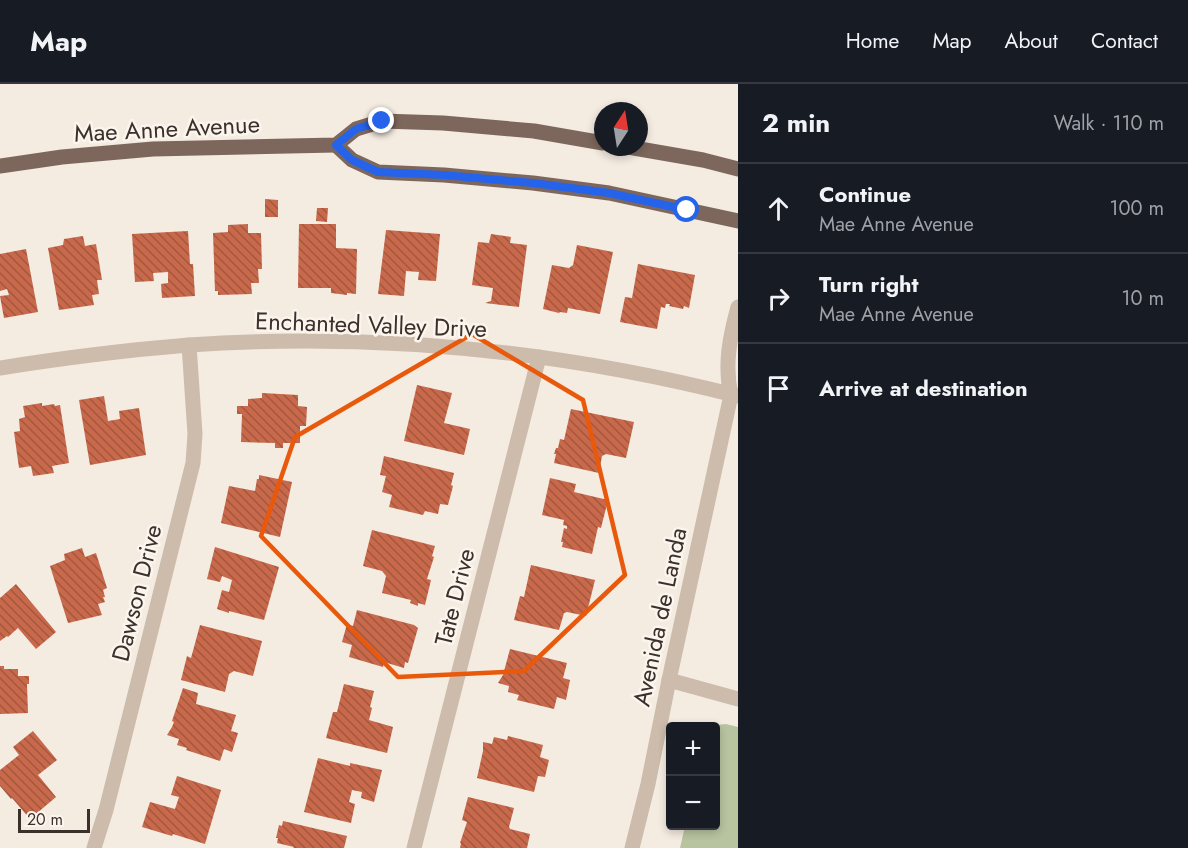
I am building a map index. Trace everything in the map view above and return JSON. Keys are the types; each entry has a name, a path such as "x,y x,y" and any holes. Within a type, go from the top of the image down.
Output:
{"main road":[{"path":"594,141 534,131 443,123 382,121 356,129 336,145 352,160 378,172 533,183 609,193 738,221"},
{"name":"Mae Anne Avenue","path":"0,166 62,157 153,149 336,145"},
{"path":"648,150 738,169"}],"street":[{"name":"Avenida de Landa","path":"632,848 736,394 728,381 728,357 738,307"},
{"name":"Enchanted Valley Drive","path":"0,368 103,353 189,345 341,341 439,346 539,357 642,374 736,394"},
{"name":"Dawson Drive","path":"94,848 109,799 193,463 195,434 189,345"},
{"name":"Tate Drive","path":"414,848 539,357"},
{"path":"669,680 738,699"}],"highlighted area":[{"path":"472,334 583,400 625,575 524,671 398,677 261,536 295,437"}],"green space":[{"path":"720,725 738,727 738,848 680,848 684,830 720,830"}],"building":[{"path":"265,199 278,200 278,217 265,217"},
{"path":"317,208 328,208 327,222 316,221"},
{"path":"248,224 248,233 261,233 262,269 258,269 259,283 251,283 252,294 218,295 218,291 215,291 213,233 228,232 228,225"},
{"path":"299,224 336,224 336,248 357,249 356,294 331,293 331,288 298,288"},
{"path":"386,230 440,234 436,281 418,280 419,272 406,271 404,296 378,294"},
{"path":"188,231 195,296 162,298 161,284 168,283 168,272 153,273 154,281 135,282 132,234"},
{"path":"491,234 511,237 510,243 527,245 519,307 485,303 491,301 493,288 472,285 478,242 489,243"},
{"path":"83,236 85,246 96,244 102,280 97,280 99,294 92,295 94,305 59,310 48,248 63,245 64,239"},
{"path":"577,245 613,252 600,314 568,308 567,313 543,309 552,265 569,268 573,265"},
{"path":"26,249 38,312 4,318 0,296 9,295 7,289 0,291 0,254"},
{"path":"638,264 695,275 689,308 669,306 670,304 666,304 665,308 661,307 657,329 620,322 625,297 632,298"},
{"path":"417,385 452,393 444,423 470,429 464,455 404,441"},
{"path":"262,393 298,395 298,406 307,407 306,426 300,426 300,443 283,443 283,448 275,448 275,443 241,442 242,414 237,414 237,406 248,406 248,399 262,398"},
{"path":"104,396 108,421 120,419 119,411 139,408 146,455 90,465 79,400"},
{"path":"42,403 42,406 60,405 69,463 52,466 54,473 33,476 31,466 19,468 14,432 20,431 19,419 25,417 23,406"},
{"path":"571,409 634,422 626,458 606,454 602,456 599,473 554,463 556,454 554,454 560,439 564,440"},
{"path":"384,456 454,473 448,505 440,504 438,514 425,511 423,515 389,507 392,495 382,492 386,476 380,475"},
{"path":"259,475 292,482 280,537 221,523 229,486 255,491"},
{"path":"550,478 576,484 574,492 608,500 601,528 598,527 592,554 562,547 564,528 567,529 567,526 563,525 564,520 542,515"},
{"path":"372,530 435,546 427,579 431,580 425,605 418,603 418,606 410,603 411,600 382,593 386,576 382,571 363,566"},
{"path":"215,547 279,567 264,620 217,609 222,590 229,592 232,580 222,576 220,582 207,579"},
{"path":"82,548 85,557 96,553 107,588 103,590 105,602 98,604 102,615 68,623 50,566 65,560 64,554"},
{"path":"531,565 595,580 586,616 564,613 559,630 514,620 520,596 524,597"},
{"path":"16,584 56,632 36,649 18,628 0,641 0,598"},
{"path":"357,610 418,628 408,663 405,662 404,668 384,662 383,667 349,657 352,645 342,642 347,624 353,626"},
{"path":"200,625 262,641 253,676 234,671 229,674 225,692 181,680 187,656 191,658"},
{"path":"510,649 567,663 563,678 570,680 566,700 557,697 554,709 517,700 519,695 508,692 509,686 498,683 503,675"},
{"path":"0,666 4,666 4,669 18,669 18,676 29,676 28,713 0,714"},
{"path":"344,684 374,691 369,720 393,727 387,753 326,738 333,712 337,712"},
{"path":"183,688 198,693 196,704 236,715 231,731 238,733 232,752 224,749 220,761 186,750 187,748 177,745 179,739 167,735 174,722 172,721"},
{"path":"33,731 57,760 38,775 56,797 30,819 0,786 0,770 19,755 13,747"},
{"path":"508,736 543,745 540,757 549,760 545,777 538,776 534,792 477,778 483,742 492,744 494,737 507,740"},
{"path":"318,758 350,766 350,763 382,770 374,802 361,798 362,792 352,790 349,802 355,804 351,823 304,812"},
{"path":"177,776 221,790 205,844 142,827 150,802 175,809 179,797 171,795"},
{"path":"468,797 514,808 509,827 530,834 527,848 460,848 467,822 462,820"},
{"path":"283,821 347,836 344,848 293,848 277,843 279,825 282,826"}],"route":[{"path":"382,121 356,129 336,145 352,160 378,172 533,183 609,193 687,210"}]}
